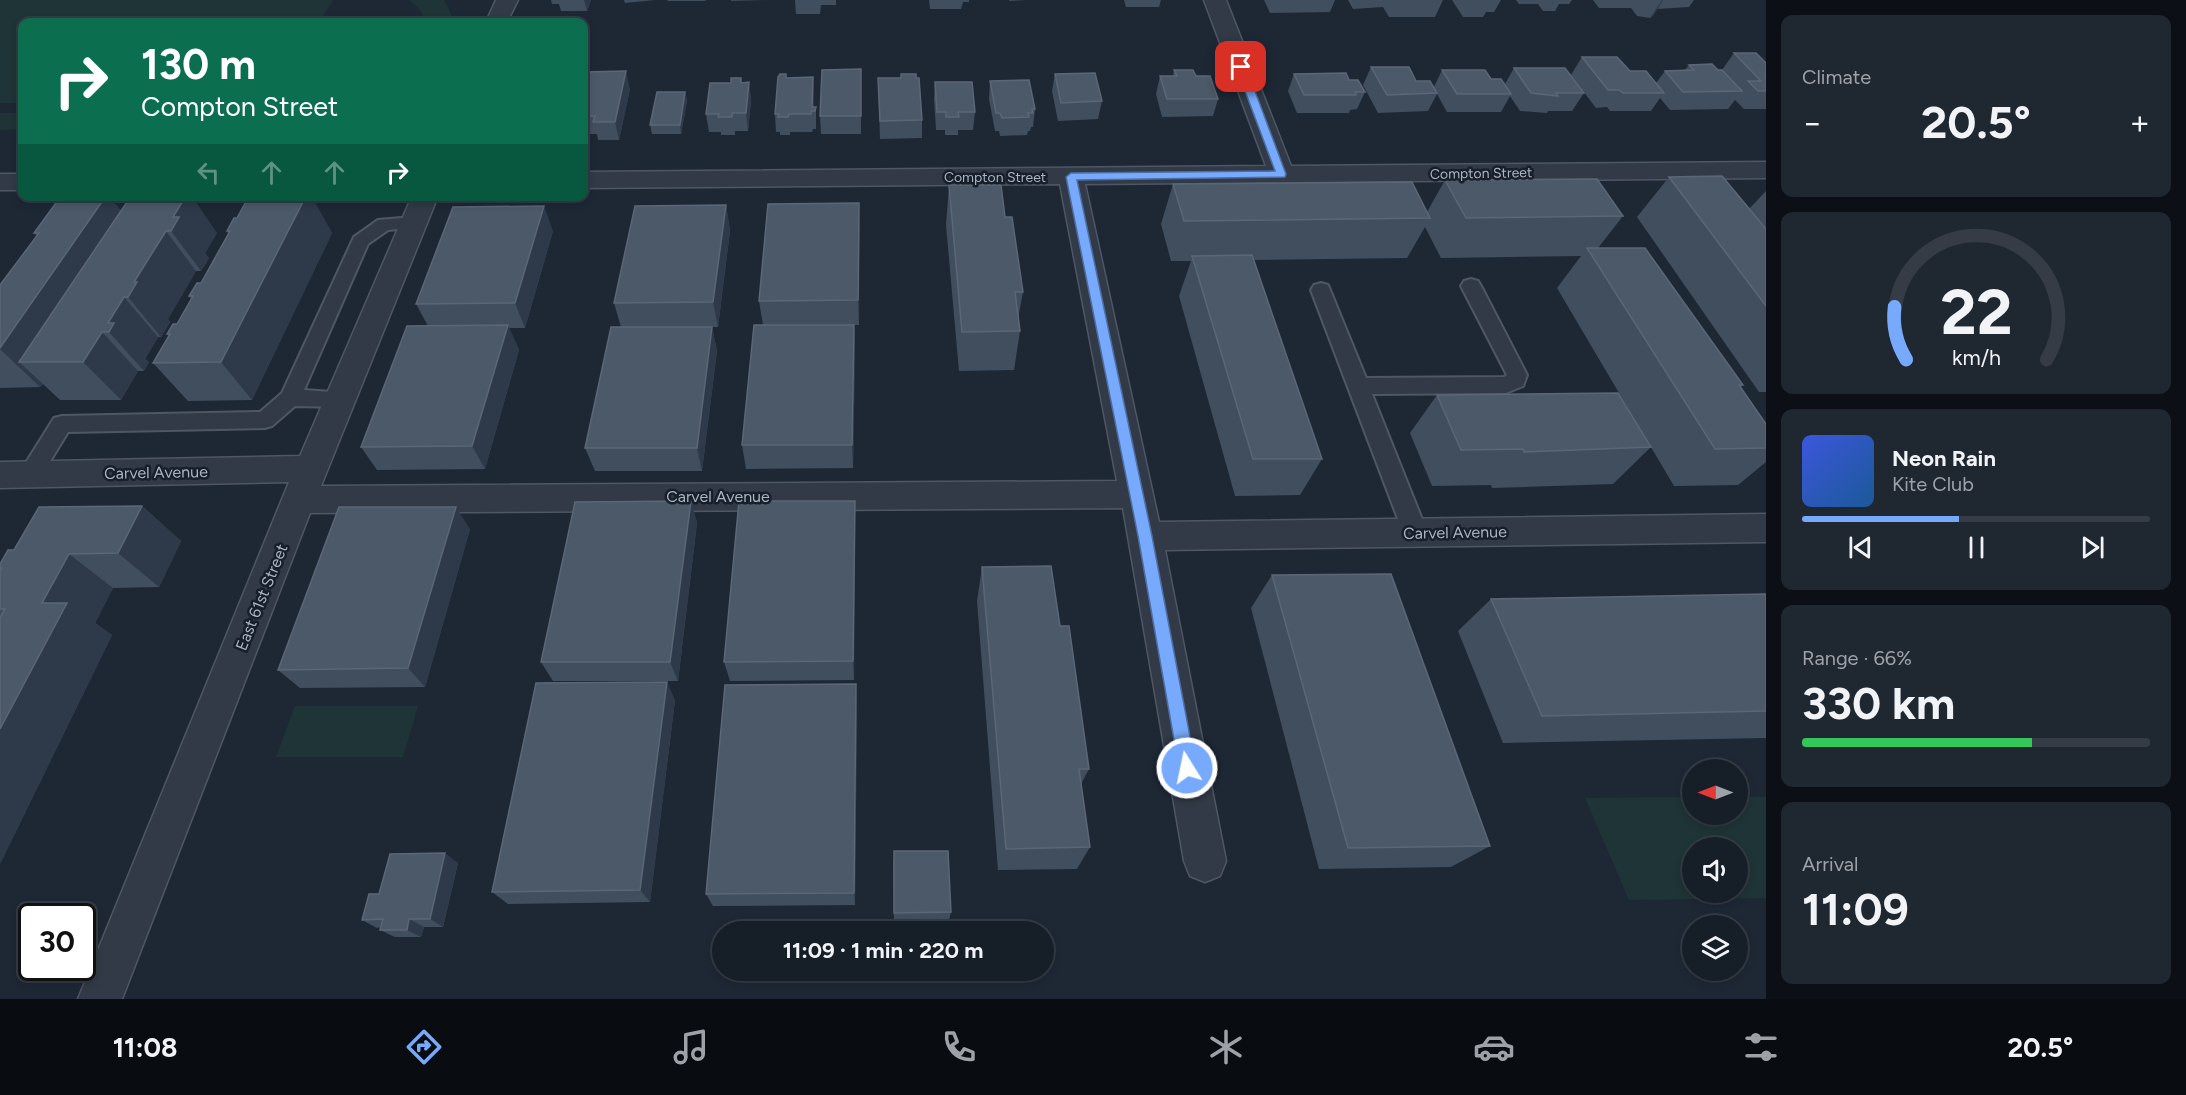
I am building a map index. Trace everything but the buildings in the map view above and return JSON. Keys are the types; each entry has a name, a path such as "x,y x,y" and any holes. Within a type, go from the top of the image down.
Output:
{"street":[{"path":"499,18 507,0"},
{"path":"1215,0 1281,174"},
{"name":"Compton Street","path":"588,180 1766,170"},
{"path":"1071,177 1145,536 1204,861"},
{"path":"0,182 18,182"},
{"name":"East 61st Street","path":"100,999 339,399 419,210"},
{"name":"Carvel Avenue","path":"15,475 307,484 1136,494"},
{"name":"Carvel Avenue","path":"1145,536 1766,528"}],"lane":[{"path":"15,475 62,424 265,420 290,398 360,241 384,224 419,210"},
{"path":"1359,386 1506,385 1516,381 1517,375 1472,286"},
{"path":"1321,290 1416,532"},
{"path":"290,398 339,399"}],"green space":[{"path":"0,0 333,0 322,18 18,18 18,103 0,103"},
{"path":"410,0 444,0 452,18 424,18 422,12"},
{"path":"0,113 18,113 18,129 0,130"},
{"path":"295,706 418,706 403,757 276,757"},
{"path":"1682,797 1682,825 1748,825 1748,797 1766,797 1766,898 1748,898 1748,837 1682,837 1682,899 1629,900 1585,798"}],"route":[{"path":"1187,768 1145,536 1071,177 1281,174 1241,67"}]}
